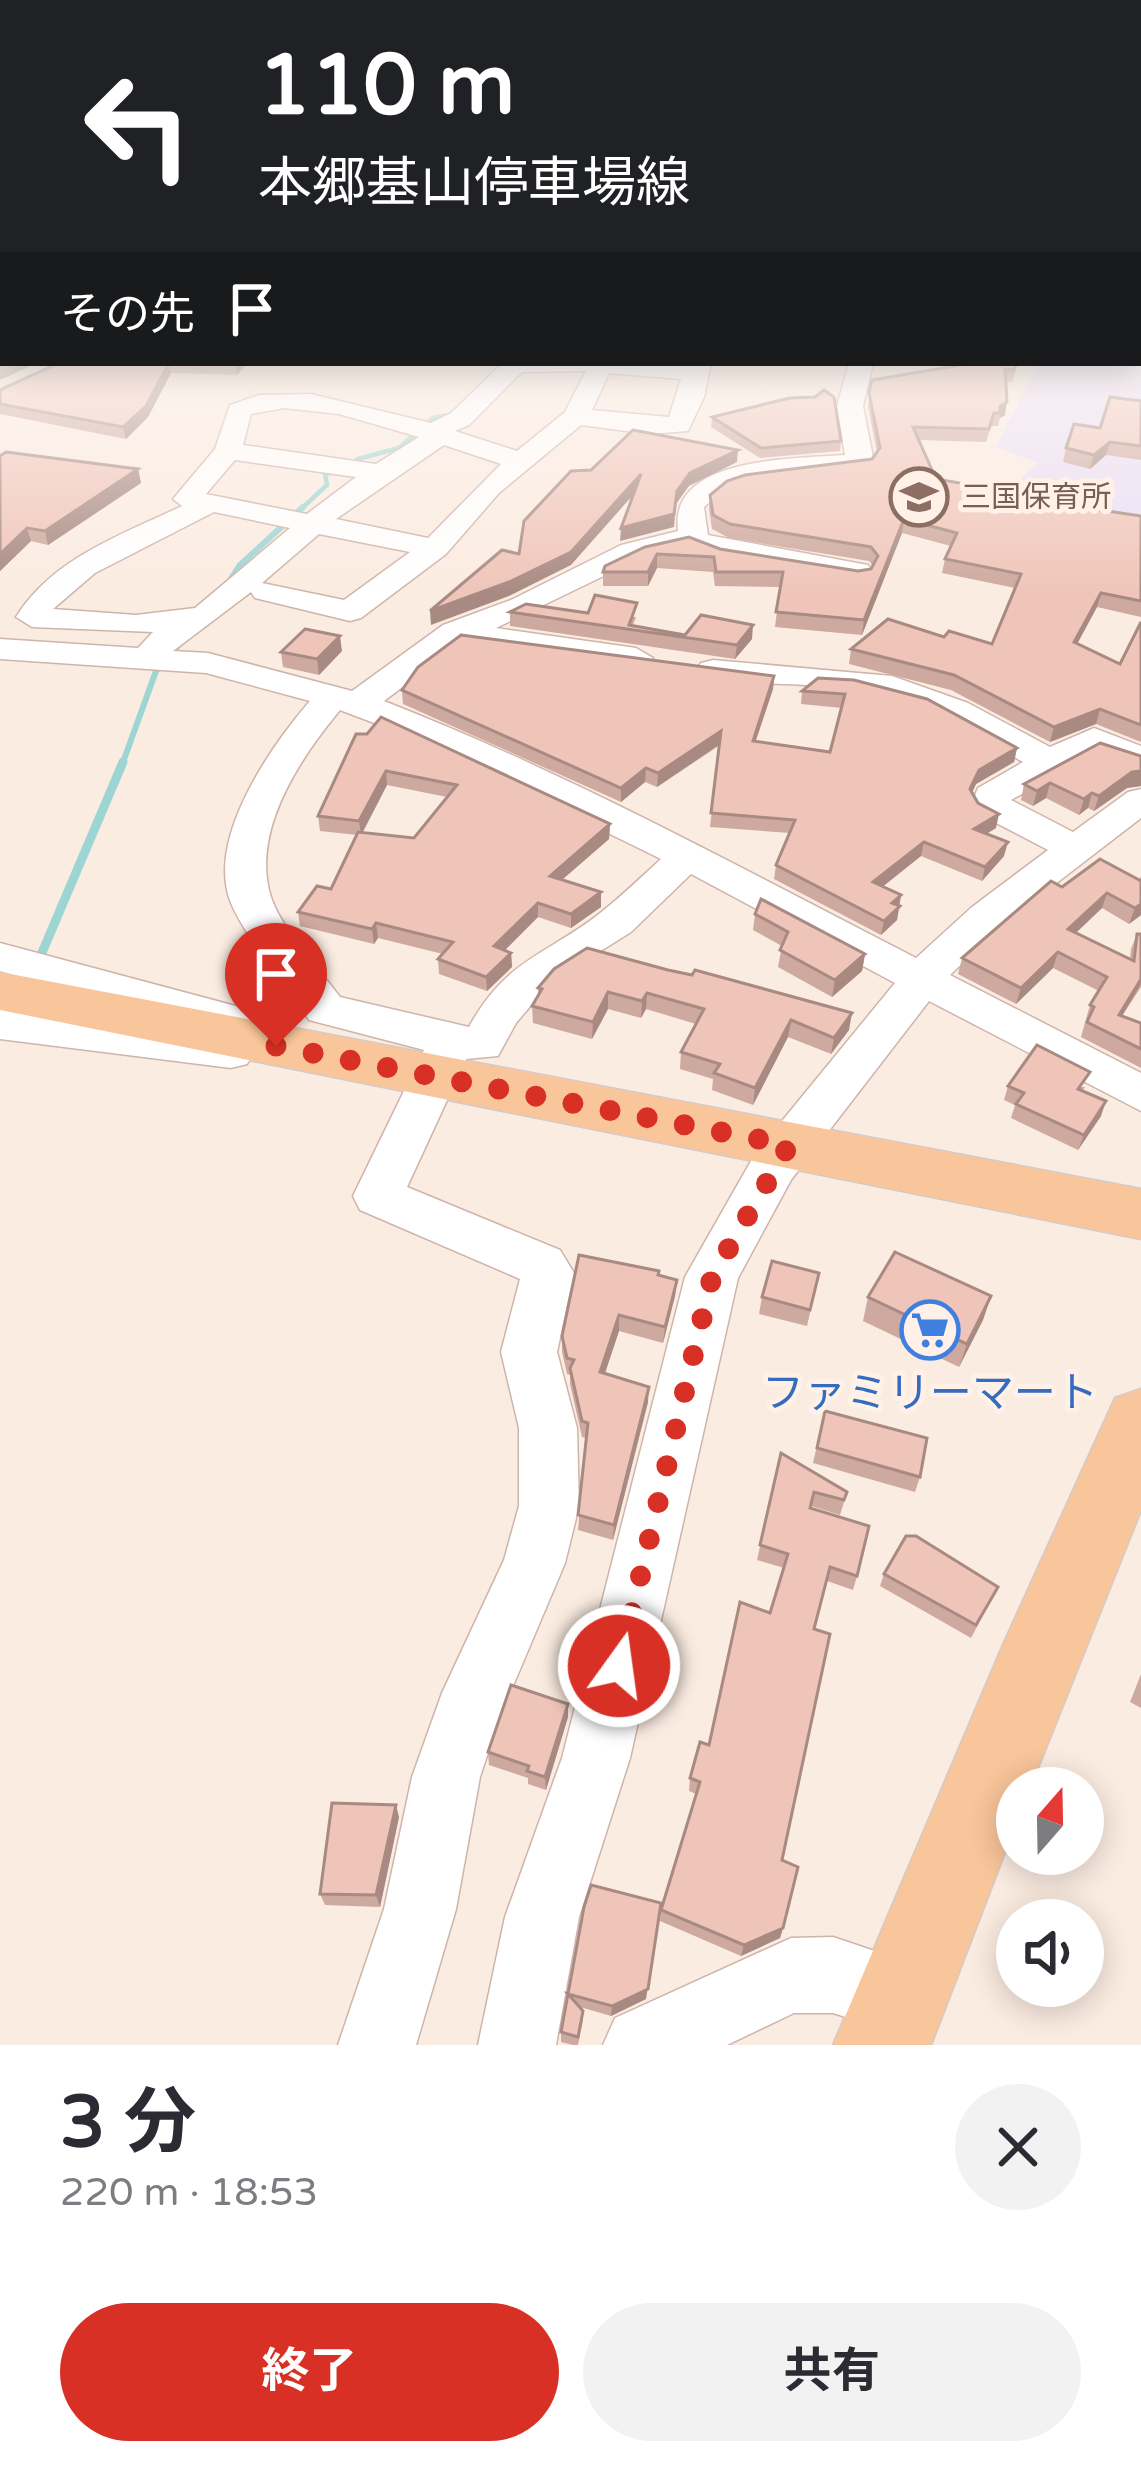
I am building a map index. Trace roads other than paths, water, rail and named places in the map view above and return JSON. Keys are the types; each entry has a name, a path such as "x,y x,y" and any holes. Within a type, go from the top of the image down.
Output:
{"main road":[{"path":"0,991 445,1069 789,1145 1141,1214"},
{"path":"893,2021 1030,1676 1141,1421"}],"street":[{"path":"249,404 239,410 228,451 187,499 435,548"},
{"path":"306,404 395,420 520,461"},
{"path":"441,435 443,424 460,419 475,404"},
{"path":"266,591 350,611 435,548 466,510 576,416 582,404"},
{"path":"576,416 649,427 679,425 688,404"},
{"path":"694,536 690,506 696,496 731,478 759,470 860,462 850,404"},
{"path":"149,656 171,633 204,616 376,472 441,435"},
{"path":"228,451 376,472"},
{"path":"204,616 136,625 32,617 39,598 107,554 210,503"},
{"path":"445,1069 325,1009 251,902 245,866 258,815 285,753 346,699 455,632 522,607 632,551 694,536 720,550 857,572"},
{"path":"455,632 735,673 854,679 938,701 1050,762"},
{"path":"0,649 208,662 346,699 429,731 687,856 1141,1094"},
{"path":"1076,849 990,806 991,796 1094,740 1141,759"},
{"path":"517,2045 542,1917 596,1758 712,1277 789,1145 919,981 987,916 1141,800"},
{"path":"377,2045 420,1910 446,1777 466,1717 534,1563 549,1506 548,1428 529,1352 548,1273 541,1265 378,1196 445,1069 482,1045 499,1015 536,972 616,922 687,856"},
{"path":"0,957 445,1069"},
{"path":"0,1023 445,1069"},
{"path":"642,2045 790,1976 832,1976 893,2021"}],"waterway":[{"path":"300,510 327,485 325,474 348,470 358,459 399,448 433,418 454,414"},
{"path":"227,585 240,565 303,507"},
{"path":"122,765 156,671 183,640"},
{"path":"38,962 123,762"}],"place":[{"name":"三国保育所","path":"919,497"},
{"name":"ファミリーマート","path":"930,1330"}]}
